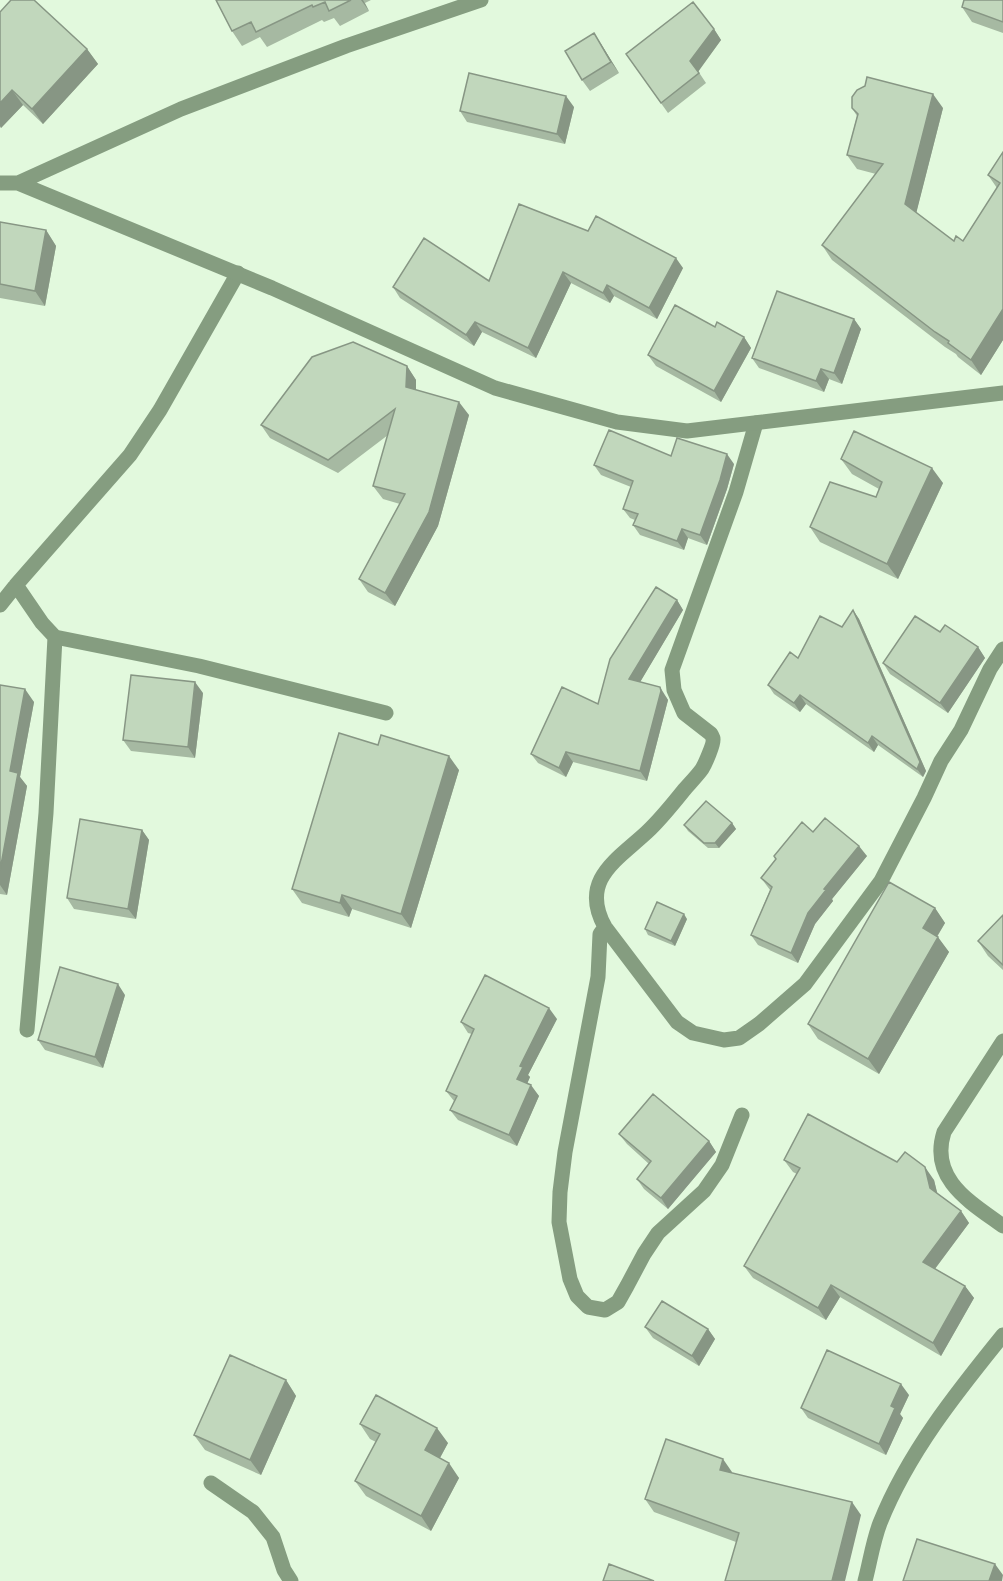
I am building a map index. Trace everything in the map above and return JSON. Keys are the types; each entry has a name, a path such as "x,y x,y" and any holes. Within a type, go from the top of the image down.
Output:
{"street":[{"path":"18,183 181,109 346,46 481,0"},
{"path":"0,183 18,183 238,273 495,388 617,422 687,431 1003,393"},
{"path":"0,605 130,455 160,410 238,273"},
{"path":"756,423 736,492 672,670 674,690 684,713 711,734 712,745 703,767 648,831 613,861 598,887 597,910 604,927 677,1022 693,1033 724,1040 739,1038 759,1024 805,984 881,881 941,761 961,730 990,669 1003,649"},
{"path":"16,585 42,623 55,637 200,666 386,713"},
{"path":"27,1030 46,813 55,637"},
{"path":"604,927 600,934 598,977 565,1152 560,1192 559,1222 570,1279 577,1296 588,1306 605,1310 618,1302 658,1233 704,1191 722,1165 742,1115"},
{"path":"1003,1041 944,1132 940,1143 940,1153 945,1174 964,1196 1003,1226"},
{"path":"865,1581 879,1526 899,1480 965,1382 1003,1335"},
{"path":"211,1483 253,1512 273,1537 284,1570 291,1581"}],"building":[{"path":"11,0 34,0 87,49 32,109 12,90 0,103 0,12"},
{"path":"216,0 351,0 329,11 325,2 313,7 312,5 256,32 251,22 232,31"},
{"path":"964,0 1003,0 1003,22 962,7"},
{"path":"693,2 714,29 690,61 699,73 661,103 626,54"},
{"path":"594,33 611,62 582,80 565,51"},
{"path":"469,73 566,96 557,134 460,111"},
{"path":"867,77 933,94 905,204 954,241 956,236 963,241 1000,183 988,175 1003,152 1003,309 971,360 822,245 883,164 847,155 858,114 852,108 852,97 857,90 865,86"},
{"path":"519,204 588,231 596,216 676,258 649,308 607,285 603,293 563,272 528,348 475,322 466,335 393,287 424,238 489,281"},
{"path":"0,222 46,230 35,291 0,284"},
{"path":"777,291 854,319 834,373 821,369 816,381 752,358"},
{"path":"675,305 715,327 717,322 744,337 714,391 648,355"},
{"path":"353,342 407,366 406,387 459,402 429,512 385,593 359,579 405,494 373,486 395,409 328,460 261,425 312,357"},
{"path":"609,430 671,456 677,438 727,454 700,535 682,529 677,541 633,525 638,514 623,509 633,481 594,465"},
{"path":"854,431 932,468 887,564 810,527 830,482 876,497 882,482 841,459"},
{"path":"656,587 677,600 629,679 660,687 661,691 640,771 566,752 559,768 531,754 562,687 598,704 610,659"},
{"path":"853,610 920,762 917,769 872,736 868,743 800,695 794,703 768,685 790,652 798,658 820,616 842,627"},
{"path":"915,616 940,632 945,625 978,647 940,703 883,663"},
{"path":"131,675 195,682 188,747 123,740"},
{"path":"0,685 25,689 10,771 18,773 0,870"},
{"path":"339,733 378,745 381,735 449,756 401,914 342,895 340,903 292,889"},
{"path":"706,801 732,823 715,843 704,843 684,825"},
{"path":"825,818 859,846 824,889 826,890 808,913 791,953 751,935 772,887 761,878 776,859 774,856 802,822 813,832"},
{"path":"80,819 142,830 128,909 67,898"},
{"path":"889,882 935,908 923,928 938,937 868,1059 808,1024"},
{"path":"657,902 684,914 671,941 645,929"},
{"path":"1003,915 1003,965 978,941"},
{"path":"60,967 118,984 95,1057 38,1040"},
{"path":"485,975 549,1008 520,1066 523,1067 517,1079 531,1085 509,1135 450,1110 457,1096 446,1091 474,1029 461,1022"},
{"path":"653,1094 709,1141 661,1198 637,1179 651,1161 619,1134"},
{"path":"808,1114 897,1162 905,1152 925,1167 930,1188 961,1211 923,1262 965,1286 933,1343 831,1285 818,1308 744,1266 800,1168 784,1160"},
{"path":"662,1301 708,1329 692,1356 645,1327"},
{"path":"827,1350 901,1384 891,1406 895,1408 879,1444 801,1408"},
{"path":"230,1355 286,1380 250,1460 194,1435"},
{"path":"376,1395 437,1428 425,1450 449,1463 421,1516 355,1481 380,1434 360,1424"},
{"path":"666,1439 723,1459 720,1470 852,1502 832,1581 725,1581 739,1533 645,1499"},
{"path":"917,1539 995,1564 989,1581 903,1581"},
{"path":"609,1564 654,1581 603,1581"}]}
